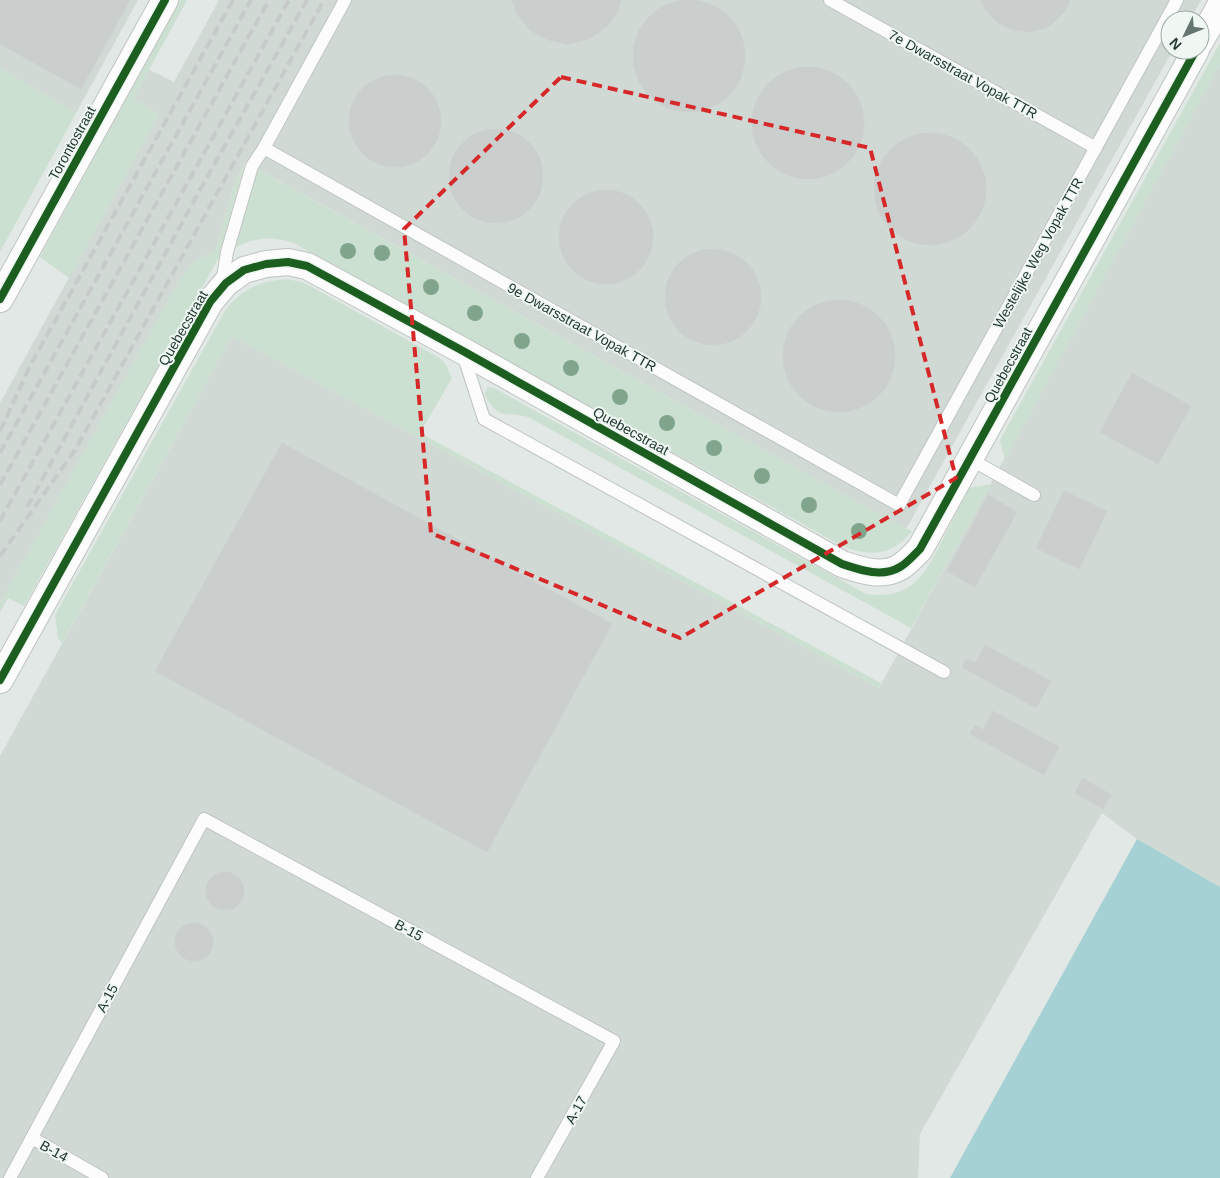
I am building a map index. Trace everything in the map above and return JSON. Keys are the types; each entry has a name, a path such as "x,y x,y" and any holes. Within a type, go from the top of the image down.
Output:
{"street":[{"name":"Torontostraat","path":"0,298 165,0"},
{"path":"1210,24 1220,6"},
{"name":"Quebecstraat","path":"0,680 210,302 226,283 244,270 266,264 288,262 307,266 463,351 842,564 866,572 882,572 899,568 920,549 1190,60"}],"lane":[{"path":"221,289 227,252 252,166 264,148 345,0"},
{"name":"7e Dwarsstraat Vopak TTR","path":"830,0 1096,148"},
{"name":"Westelijke Weg Vopak TTR","path":"900,505 1177,0"},
{"name":"9e Dwarsstraat Vopak TTR","path":"264,148 900,505"},
{"path":"463,351 484,419 944,672"},
{"path":"970,459 1034,495"},
{"name":"B-15","path":"204,819 614,1041"},
{"name":"A-15","path":"10,1178 204,819"},
{"name":"A-17","path":"537,1178 614,1041"},
{"name":"B-14","path":"32,1138 102,1178"}],"highlighted area":[{"path":"561,77 870,148 956,478 680,638 431,533 404,229"}],"shaded area":[{"path":"0,0 138,0 76,113 0,68"},
{"path":"219,0 1201,0 1196,10 1160,10 1160,60 1167,60 906,529 245,162 235,182 216,250 196,261 0,604 0,403 159,114 133,99 148,69 174,82"},
{"path":"1220,64 1220,887 1137,839 1102,813 920,1134 918,1178 0,1178 0,756 232,336 879,688"}],"green space":[{"path":"180,0 187,0 133,99 159,114 69,278 40,257"},
{"path":"1220,43 1220,64 1005,460 1000,440"},
{"path":"0,68 76,113 0,252"},
{"path":"245,162 219,257 24,606 8,598 0,612 0,603 180,279 196,261 216,250 235,182"},
{"path":"257,169 912,531 897,545 889,550 880,552 862,552 842,546 294,243 278,239 264,239 242,244 235,248"},
{"path":"287,279 302,282 312,287 438,357 445,363 452,378 420,433 881,683 879,688 232,336 62,643 58,639 55,615 226,309 239,296 253,287"},
{"path":"488,387 494,388 866,594 881,595 894,593 914,583 929,565 969,488 991,484 911,628 528,417 498,412 484,394"}],"water":[{"path":"1137,839 1220,887 1220,1178 950,1178"}],"building":[{"path":"0,0 130,0 81,89 0,44"},
{"path":"512,0 621,0 618,11 606,27 589,39 568,44 548,40 530,30 517,14"},
{"path":"689,0 711,4 729,16 741,34 745,56 741,78 729,96 711,108 689,112 667,108 649,96 637,78 633,56 637,34 649,16 667,4"},
{"path":"981,0 1070,0 1065,11 1053,23 1046,28 1029,32 1012,30 997,22 985,9"},
{"path":"808,67 830,71 848,83 860,101 864,123 860,145 848,163 830,175 808,179 786,175 768,163 756,145 752,123 756,101 768,83 786,71"},
{"path":"395,75 412,79 427,89 437,104 441,121 437,138 427,153 412,163 395,167 378,163 363,153 353,138 349,121 353,104 363,89 378,79"},
{"path":"496,129 514,132 529,143 540,158 543,176 540,194 529,209 514,220 496,223 478,220 463,209 452,194 449,176 452,158 463,143 478,132"},
{"path":"930,133 952,137 970,149 982,167 986,189 982,211 970,229 952,241 930,245 908,241 890,229 878,211 874,189 878,167 890,149 908,137"},
{"path":"606,190 624,193 640,203 650,219 653,237 650,255 640,271 624,281 606,284 588,281 572,271 562,255 559,237 562,219 572,203 588,193"},
{"path":"713,249 731,253 747,263 757,279 761,297 757,315 747,331 731,341 713,345 695,341 679,331 669,315 665,297 669,279 679,263 695,253"},
{"path":"839,300 861,304 879,316 891,334 895,356 891,378 879,396 861,408 839,412 817,408 799,396 787,378 783,356 787,334 799,316 817,304"},
{"path":"1132,373 1191,406 1158,464 1100,432"},
{"path":"282,443 612,624 487,852 155,671"},
{"path":"1064,491 1107,511 1079,569 1036,548"},
{"path":"988,495 1017,512 975,587 947,571"},
{"path":"985,645 1051,681 1036,708 962,667 966,659 975,663"},
{"path":"993,711 1059,747 1044,775 970,734 975,725 983,730"},
{"path":"1083,778 1111,795 1103,809 1075,793"},
{"path":"225,872 238,878 244,891 238,904 225,910 212,904 206,891 212,878"},
{"path":"194,923 208,928 213,942 208,956 194,961 180,956 175,942 180,928"}],"railway":[{"path":"0,431 30,366 233,0"},
{"path":"0,453 251,0"},
{"path":"0,485 269,0"},
{"path":"0,521 289,0"},
{"path":"27,507 206,179 307,0"},
{"path":"0,556 75,450 324,0"}],"cycle path":[{"path":"0,299 165,0"},
{"path":"0,680 210,302 226,283 244,270 266,264 288,262 307,266 463,351 842,564 871,572 886,572 900,567 920,549 1190,60"}]}
